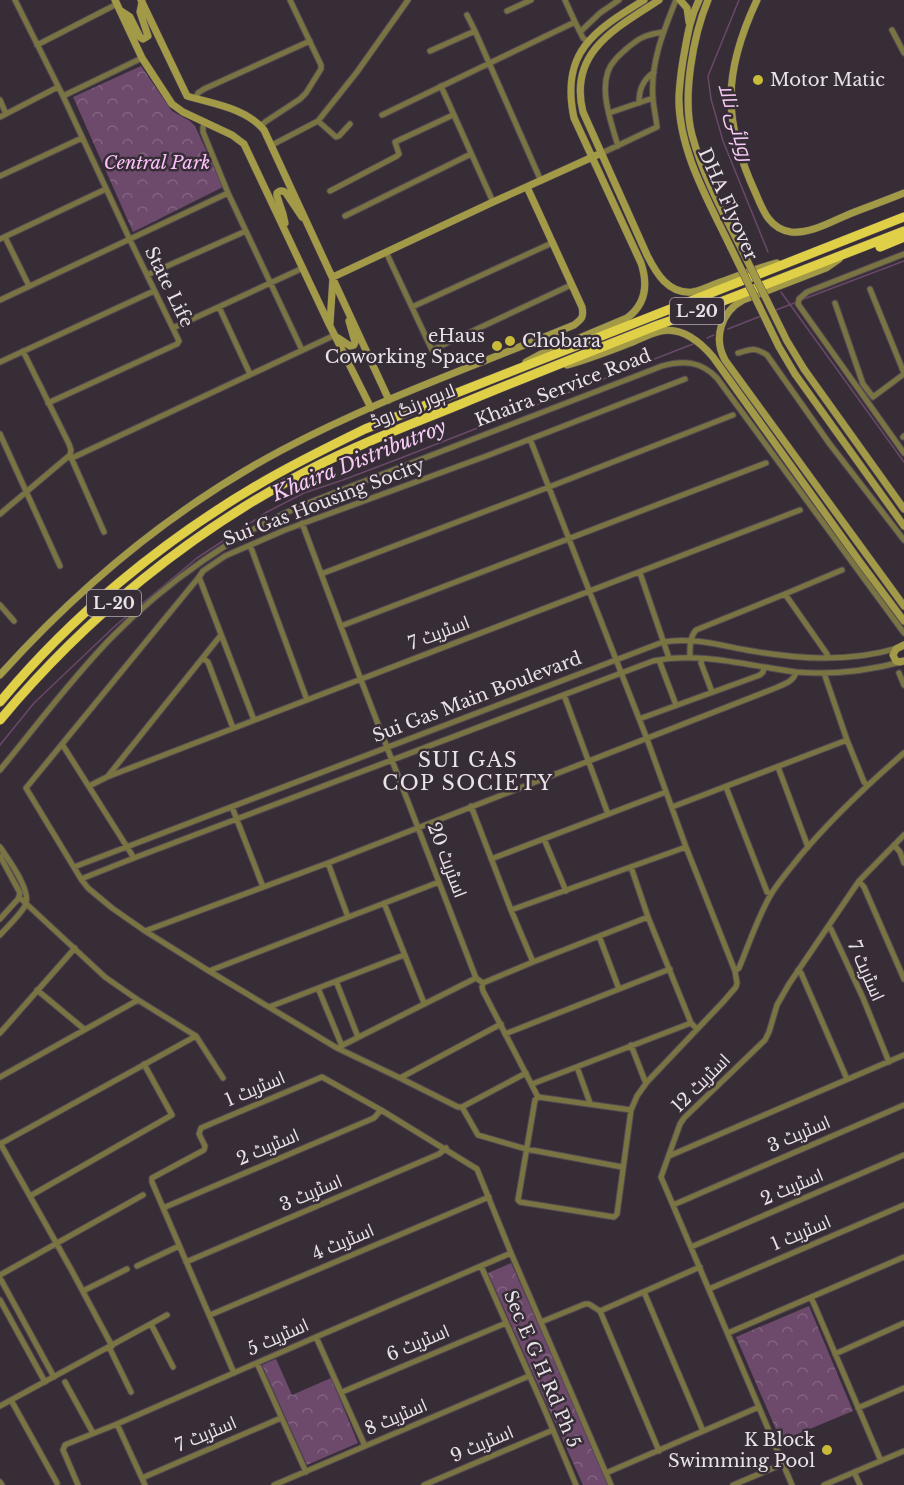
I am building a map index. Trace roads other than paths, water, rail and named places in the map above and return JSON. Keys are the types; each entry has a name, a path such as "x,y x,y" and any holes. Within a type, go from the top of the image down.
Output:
{"highway":[{"name":"لاہور رنگ روڈ","path":"0,702 63,635 114,588 172,541 227,503 308,457 365,429 904,217"},
{"name":"لاہور رنگ روڈ","path":"0,720 51,663 105,610 184,547 244,506 308,470 375,439 648,328 904,231"},
{"path":"849,252 872,250 904,237"}],"main road":[{"path":"503,375 539,355 627,318 638,308 643,299 646,282 641,263 574,117 571,83 581,52 592,36 608,22 644,0"},
{"path":"659,0 615,29 596,47 580,80 579,97 583,112 656,272 670,286 682,291 694,292 763,267 802,257"},
{"path":"680,0 687,8 690,24"},
{"name":"DHA Flyover","path":"699,0 690,24 679,97 683,134 692,164 779,346 795,374 904,526"},
{"name":"DHA Flyover","path":"708,0 696,40 688,97 691,133 701,165 787,341 804,369 904,509"},
{"path":"757,0 737,51 731,82 731,120 745,169 770,221 776,227 791,232 809,230 904,193"},
{"path":"117,5 130,17 140,37 146,39 147,30 140,12 142,1"},
{"path":"142,1 186,95 231,108 261,126 272,145 390,400"},
{"path":"117,5 142,58 176,107 232,135 244,144 371,408"},
{"path":"333,278 602,153"},
{"path":"0,675 48,624 92,583 166,524 213,491 282,450 344,420 574,325 582,319 584,314 582,307 526,187"},
{"path":"286,231 277,196 280,191 286,193 308,225"},
{"path":"849,252 826,268 743,300 732,307 720,327 720,347 725,360 904,606"},
{"path":"330,324 333,278"},
{"path":"335,335 350,346 354,345 347,306"},
{"path":"546,370 592,358 661,331 687,315"},
{"path":"661,331 679,333 693,338 713,357 904,621"},
{"path":"901,646 893,652 893,657 898,662 903,662"}],"street":[{"name":"State Life","path":"15,0 179,341 177,344 48,403"},
{"path":"261,126 300,99 321,69 290,0"},
{"path":"272,145 318,121 357,72 408,0"},
{"path":"507,12 531,0"},
{"path":"565,0 583,39 588,42"},
{"path":"580,32 600,13 619,0"},
{"path":"602,153 657,127 653,98 654,72 663,32 676,0"},
{"path":"37,45 117,5"},
{"path":"467,15 541,181"},
{"path":"382,115 575,22"},
{"path":"892,30 904,53"},
{"path":"430,51 475,31"},
{"path":"618,146 609,113 605,80 613,61 647,34 663,32"},
{"path":"195,98 204,88 310,41"},
{"path":"63,96 142,58"},
{"path":"639,103 640,89 654,72"},
{"path":"441,86 493,202"},
{"path":"0,100 3,115 58,87"},
{"path":"609,113 653,98"},
{"path":"330,191 397,156 399,154 395,142 453,115"},
{"path":"318,121 336,137 350,124"},
{"path":"205,122 203,132 228,193 302,350"},
{"path":"0,176 82,138"},
{"path":"345,216 471,154"},
{"path":"29,286 2,238 106,189"},
{"path":"0,300 228,193"},
{"path":"147,275 246,231"},
{"path":"412,307 552,243"},
{"path":"386,252 432,350 571,285"},
{"path":"904,254 807,292 799,299 798,304 904,453"},
{"path":"173,328 303,268"},
{"path":"835,303 863,384 873,397 904,373 870,289"},
{"path":"0,362 154,291"},
{"path":"219,307 250,375"},
{"path":"0,514 71,456 335,335"},
{"path":"738,353 759,349 767,355 829,443 904,540"},
{"path":"23,351 69,444 71,456 104,532"},
{"name":"Khaira Service Road","path":"0,770 93,658 129,620 157,596 234,541 271,519 308,503 662,366 678,362 699,365 708,369 717,378 904,633"},
{"name":"Sui Gas Housing Socity","path":"74,867 26,789 203,571 225,556 302,523 489,455 686,379"},
{"path":"321,574 549,488 733,415"},
{"path":"0,434 60,566"},
{"path":"530,439 647,739 686,847 735,971 737,982 736,987 636,1096 622,1167 617,1214 614,1217 519,1202 526,1149 535,1100 538,1097"},
{"path":"341,626 766,463"},
{"name":"اسٹریٹ 7","path":"89,786 233,728 800,510"},
{"name":"اسٹریٹ 20","path":"302,523 476,978"},
{"path":"250,545 307,700"},
{"path":"690,658 691,640 696,630 842,570"},
{"path":"640,573 669,658"},
{"path":"199,577 254,720"},
{"path":"786,594 828,654 828,658"},
{"path":"0,605 14,621"},
{"path":"107,777 221,635"},
{"name":"Sui Gas Main Boulevard","path":"74,867 663,642 691,640 775,654 828,658 875,654 901,646"},
{"path":"203,658 208,662 233,728"},
{"name":"Sui Gas Main Boulevard","path":"81,879 620,672 659,660 690,658 796,672 824,673 872,669 903,662"},
{"path":"702,659 701,663 712,692"},
{"path":"659,660 676,705"},
{"path":"639,719 760,675 764,667"},
{"path":"146,931 328,863 773,689 792,680 796,672"},
{"path":"824,673 847,740 867,785"},
{"path":"899,673 904,685"},
{"path":"564,695 608,814"},
{"path":"512,700 518,712"},
{"path":"672,807 847,740"},
{"path":"62,744 134,858"},
{"path":"735,971 739,968 771,894 808,847 867,785 904,753"},
{"path":"778,767 808,847"},
{"path":"726,787 767,892 771,894"},
{"path":"491,859 666,792"},
{"path":"471,806 533,962"},
{"path":"232,807 263,887"},
{"name":"اسٹریٹ 12","path":"792,1485 661,1177 684,1118 765,1040 782,994 798,970 859,881 904,834"},
{"path":"544,839 566,891"},
{"path":"894,845 904,862"},
{"path":"0,847 25,890 27,899 27,903 0,935"},
{"path":"511,910 686,847"},
{"path":"0,856 20,891 20,897 0,919"},
{"path":"328,863 348,917"},
{"path":"74,867 88,888 98,897 209,971 340,1047 458,1107 526,1073"},
{"path":"631,867 669,969 691,1023 697,1029"},
{"path":"859,881 864,887 904,979"},
{"path":"209,971 439,882"},
{"path":"20,897 105,977 196,1036 223,1078"},
{"path":"384,903 424,1003"},
{"path":"538,1097 482,989 483,983 648,917"},
{"name":"اسٹریٹ 7","path":"828,927 848,964 889,1062"},
{"path":"599,936 619,989"},
{"path":"0,1033 75,948"},
{"path":"268,1007 404,955"},
{"path":"505,1034 669,969"},
{"path":"798,970 847,1079"},
{"path":"340,1047 476,978 483,983"},
{"path":"336,981 358,1037"},
{"path":"318,988 340,1047"},
{"path":"38,990 84,1029"},
{"path":"0,1077 138,1000"},
{"path":"532,1084 691,1023"},
{"path":"400,1078 501,1024"},
{"path":"131,1392 83,1291 0,1143 196,1036"},
{"path":"631,1046 647,1082"},
{"path":"669,1156 904,1055"},
{"path":"30,1196 172,1115 144,1064"},
{"path":"577,1067 590,1103"},
{"name":"اسٹریٹ 1","path":"163,1208 152,1178 204,1150 205,1146 199,1134 201,1128 322,1077 381,1110"},
{"path":"538,1097 632,1110"},
{"name":"اسٹریٹ 3","path":"673,1205 904,1105"},
{"path":"462,1107 478,1135 526,1149 622,1167"},
{"path":"381,1110 477,1169 511,1254 611,1485"},
{"name":"اسٹریٹ 2","path":"163,1208 374,1118 381,1110"},
{"name":"اسٹریٹ 3","path":"186,1262 439,1154 446,1148"},
{"name":"اسٹریٹ 2","path":"691,1247 904,1155"},
{"path":"54,1377 0,1276 143,1195"},
{"name":"اسٹریٹ 4","path":"210,1315 489,1197"},
{"name":"اسٹریٹ 1","path":"709,1289 904,1205"},
{"path":"163,1208 234,1373"},
{"path":"137,1266 179,1246"},
{"name":"اسٹریٹ 5","path":"78,1485 63,1450 64,1445 511,1254"},
{"path":"728,1333 904,1257"},
{"name":"Sec E G H Rd Ph 5","path":"481,1266 553,1430 574,1484"},
{"path":"600,1311 700,1267"},
{"path":"83,1291 127,1269"},
{"path":"644,1292 703,1431"},
{"path":"811,1297 881,1461"},
{"path":"0,1300 45,1382"},
{"path":"541,1322 585,1304 600,1311 659,1450"},
{"path":"0,1406 167,1315"},
{"name":"اسٹریٹ 6","path":"342,1392 506,1323"},
{"path":"835,1354 904,1323"},
{"path":"152,1324 174,1367"},
{"path":"316,1336 364,1446"},
{"path":"257,1363 306,1472"},
{"name":"اسٹریٹ 8","path":"274,1485 529,1376"},
{"path":"65,1382 93,1433"},
{"path":"858,1407 904,1388"},
{"path":"11,1400 57,1483"},
{"path":"606,1473 759,1407"},
{"name":"اسٹریٹ 7","path":"142,1478 281,1418"},
{"path":"117,1424 145,1485"},
{"name":"اسٹریٹ 9","path":"424,1485 553,1430"},
{"path":"824,1485 904,1451"},
{"path":"733,1485 783,1464"},
{"path":"854,1472 860,1485"}],"waterway":[{"name":"روہائی نالا","path":"739,0 708,76 711,99 723,141 768,252"},
{"path":"801,300 904,261"},
{"name":"روہائی نالا","path":"781,292 904,462"},
{"name":"روہائی نالا","path":"776,310 797,302"},
{"name":"Khaira Distributroy","path":"728,329 761,316"},
{"name":"Khaira Distributroy","path":"707,338 714,335"},
{"name":"Khaira Distributroy","path":"0,745 34,703 115,626 197,558 267,512 304,493 406,456 693,344"}],"place":[{"name":"Motor Matic","path":"758,80"},
{"name":"Chobara","path":"510,341"},
{"name":"eHaus Coworking Space","path":"497,346"},
{"name":"K Block Swimming Pool","path":"827,1450"}],"district":[{"name":"SUI GAS COP SOCIETY","path":"468,772"}],"park label":[{"name":"Central Park","path":"157,163"}]}
